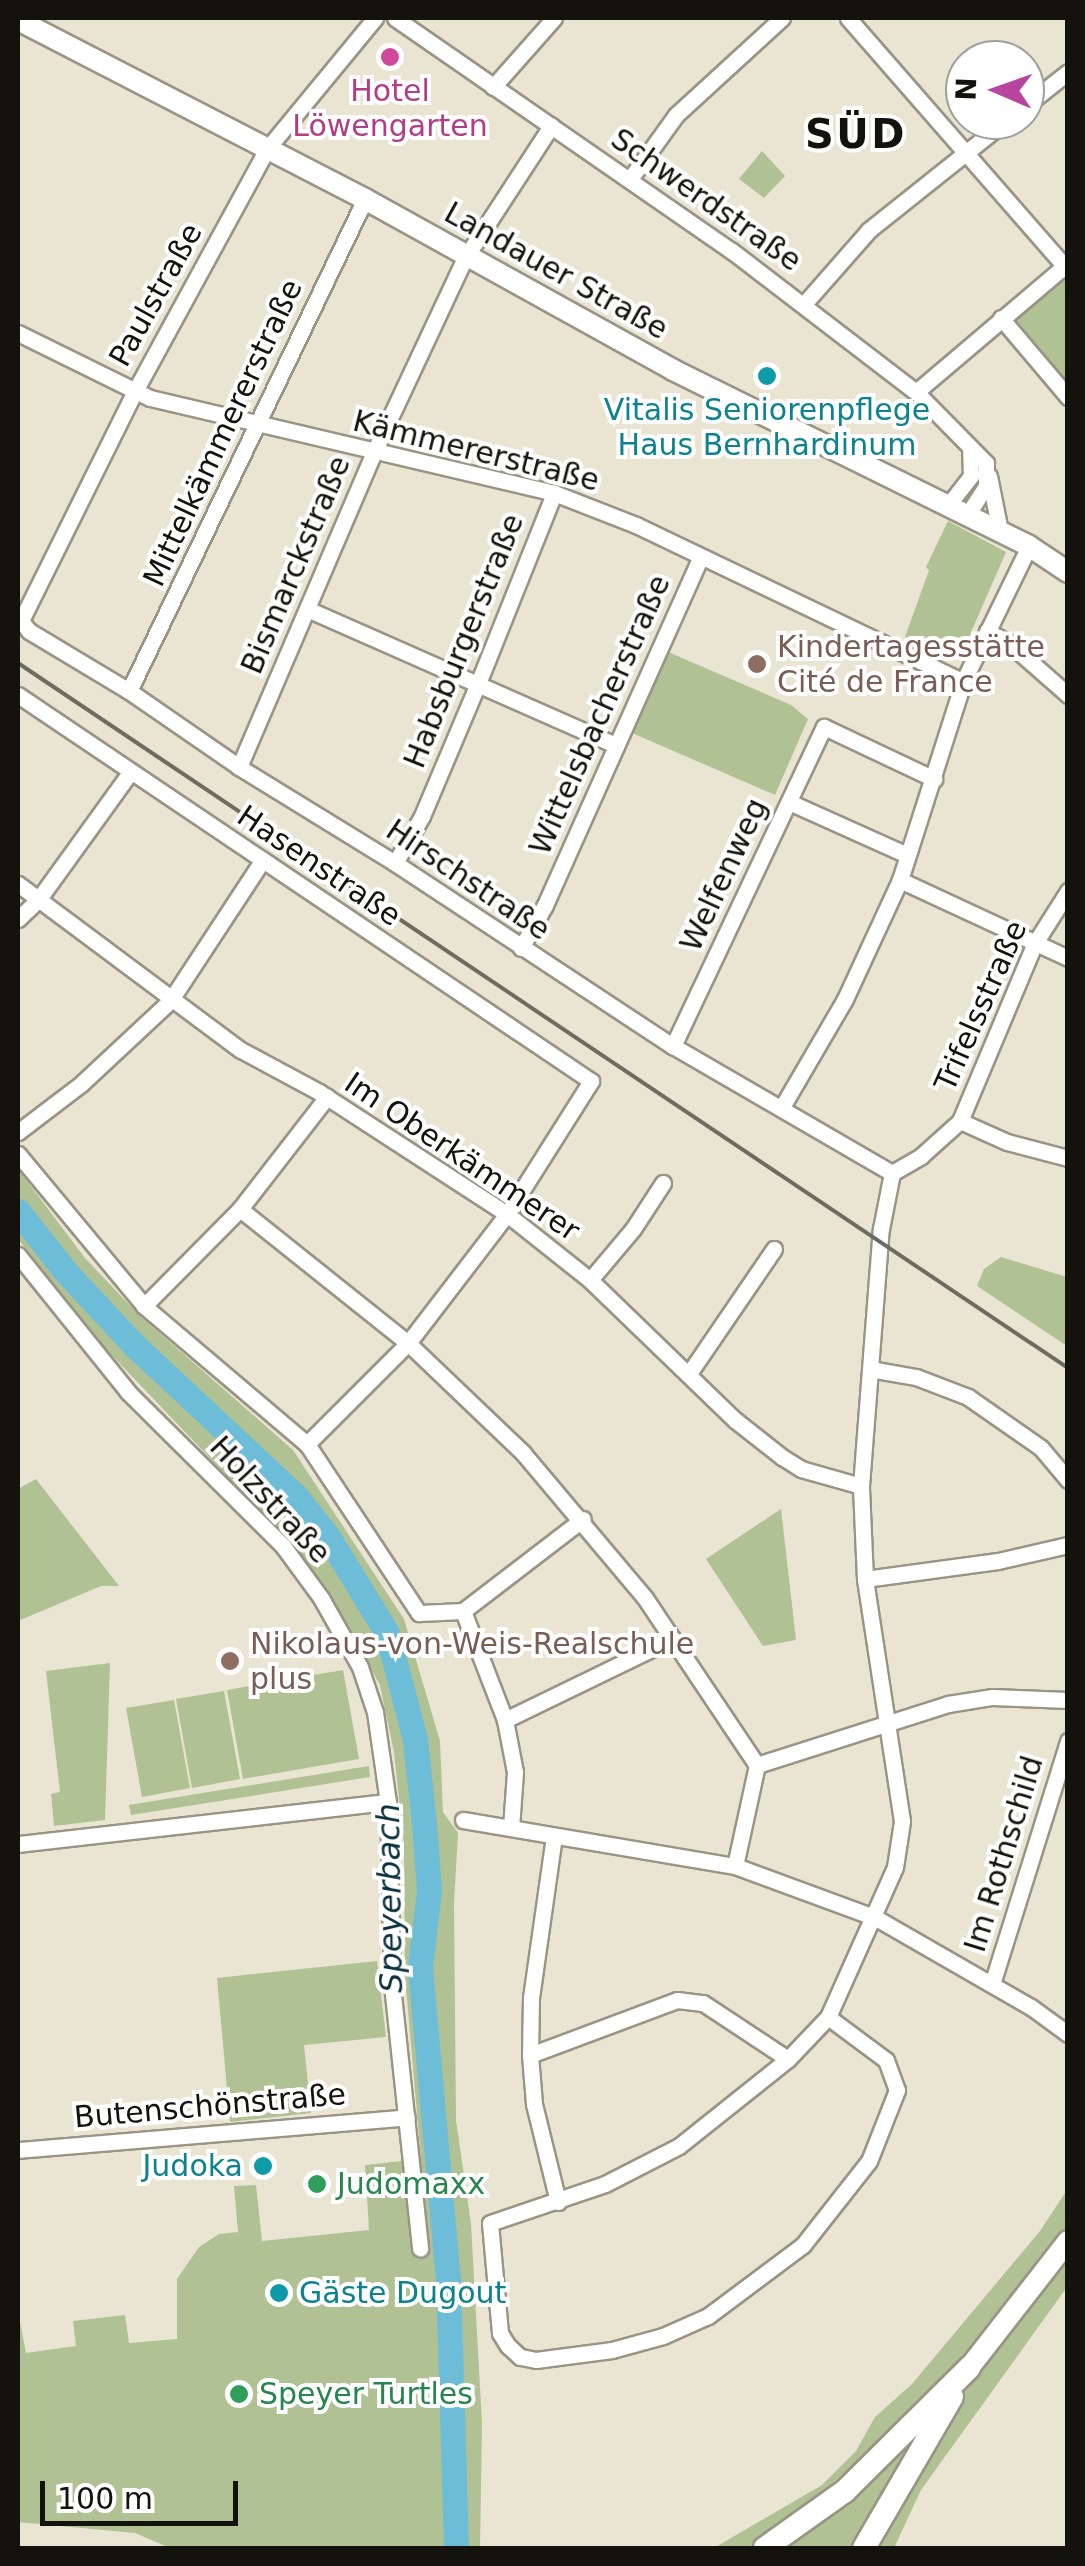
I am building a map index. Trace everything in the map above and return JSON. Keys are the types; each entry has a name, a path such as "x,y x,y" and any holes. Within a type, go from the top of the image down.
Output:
{"highway":[{"path":"766,2548 845,2492 969,2368"},
{"path":"864,2548 969,2368"}],"main road":[{"name":"Landauer Straße","path":"18,20 365,199 680,373 1029,546 1068,572"},
{"path":"969,2368 1068,2241"}],"street":[{"name":"Paulstraße","path":"21,621 134,393 267,149 375,18"},
{"name":"Schwerdstraße","path":"395,18 630,179 804,304 916,392 986,463 1000,531"},
{"path":"494,88 554,18"},
{"path":"630,179 676,115 782,18"},
{"path":"848,18 1066,266 916,392"},
{"path":"1045,90 1068,72"},
{"name":"Bismarckstraße","path":"238,767 374,452 466,258 552,126"},
{"path":"804,304 869,230 981,140"},
{"name":"Mittelkämmererstraße","path":"129,691 365,199"},
{"path":"1000,318 1068,397"},
{"name":"Kämmererstraße","path":"18,332 134,393 554,494 636,524 964,682"},
{"path":"958,509 971,476 970,447"},
{"path":"958,509 989,476"},
{"name":"Habsburgerstraße","path":"396,863 422,816 554,494"},
{"path":"782,1108 845,999 900,880 964,682 1029,546"},
{"name":"Wittelsbacherstraße","path":"521,948 546,905 701,556"},
{"path":"307,609 616,745"},
{"name":"Hirschstraße","path":"21,621 28,631 129,691 238,767 396,863 673,1046 892,1173"},
{"path":"987,631 1009,643 1068,695"},
{"name":"Hasenstraße","path":"18,695 129,774 592,1081 507,1214"},
{"name":"Welfenweg","path":"673,1046 824,727 934,779"},
{"path":"18,919 38,900 129,774"},
{"path":"789,802 907,854"},
{"path":"18,1132 81,1084 170,1001 262,860"},
{"path":"900,880 1068,958"},
{"name":"Im Oberkämmerer","path":"18,884 170,1001 241,1050 327,1097 507,1214 590,1280 690,1372 735,1420 782,1458 815,1474 861,1486"},
{"name":"Trifelsstraße","path":"892,1173 920,1156 960,1121 1035,944 1068,891"},
{"path":"144,1306 240,1209 327,1097"},
{"path":"960,1121 1007,1142 1068,1158"},
{"path":"18,1154 144,1306 306,1444 419,1613 462,1612 583,1519"},
{"path":"828,2017 893,2070 897,2090 868,2161 803,2245 708,2316 663,2336 612,2350 536,2360 520,2356 500,2333 490,2223 558,2202 679,2146 788,2059 828,2017 876,1918 895,1867 902,1821 866,1579 861,1486 880,1229 892,1173"},
{"path":"590,1280 634,1229 663,1183"},
{"path":"240,1209 408,1343 523,1453 583,1519 758,1765 735,1866"},
{"path":"306,1444 408,1343 507,1214"},
{"path":"690,1372 774,1250"},
{"name":"Holzstraße","path":"18,1255 128,1392 282,1546 321,1598 360,1667 375,1712 388,1802 392,1985 420,2248"},
{"path":"870,1368 916,1377 968,1397 1041,1448 1068,1480"},
{"path":"866,1579 998,1561 1068,1544"},
{"path":"462,1612 506,1720 515,1772 510,1828"},
{"path":"506,1720 672,1639"},
{"path":"758,1765 886,1723 992,1696 1068,1700"},
{"name":"Im Rothschild","path":"992,1984 1068,1740"},
{"path":"18,1844 388,1802"},
{"path":"463,1820 735,1866 876,1918 992,1984 1068,2034"},
{"path":"554,1836 532,1998 530,2055 534,2104 558,2202"},
{"path":"530,2055 677,2000 703,2003 788,2059"},
{"name":"Butenschönstraße","path":"18,2150 406,2116"}],"green space":[{"path":"762,151 785,176 764,198 739,179"},
{"path":"1063,272 1068,278 1067,383 1010,317"},
{"path":"948,521 1006,552 962,653 952,658 905,637 929,570 926,567"},
{"path":"668,652 791,705 808,719 775,795 632,733"},
{"path":"18,1169 85,1258 140,1316 293,1450 404,1619 440,1741 443,1812 458,1833 454,1903 456,2120 471,2224 482,2423 480,2548 170,2548 135,2533 18,2522 18,2312 26,2353 76,2346 73,2321 125,2315 129,2343 177,2339 177,2279 199,2247 219,2234 238,2232 234,2186 256,2185 262,2241 369,2230 365,2165 421,2159 405,1976 404,1846 394,1752 380,1685 346,1623 284,1536 105,1348 18,1239"},
{"path":"1001,1257 1067,1277 1067,1346 977,1286 984,1269"},
{"path":"36,1479 119,1586 101,1586 18,1621 18,1489"},
{"path":"781,1509 796,1640 763,1646 706,1559"},
{"path":"110,1663 105,1820 54,1826 51,1794 60,1792 46,1671"},
{"path":"343,1670 359,1759 243,1779 227,1690"},
{"path":"224,1691 240,1779 192,1788 176,1699"},
{"path":"174,1700 190,1788 142,1797 126,1708"},
{"path":"369,1766 370,1777 131,1815 129,1805"},
{"path":"377,1961 386,2037 304,2045 311,2113 230,2122 217,1978"},
{"path":"1067,2190 1067,2226 1026,2282 910,2417 783,2525 747,2548 714,2548 822,2485 856,2451 875,2417 912,2384 1040,2231"},
{"path":"1067,2254 1067,2287 921,2490 894,2548 876,2548 978,2369"},
{"path":"908,2440 913,2442 856,2548 778,2548"}],"waterway":[{"name":"Speyerbach","path":"18,1211 65,1271 135,1346 296,1496 329,1538 387,1633 415,1739 424,1824 429,1891 420,1967 448,2279 456,2548"}],"railway":[{"path":"18,663 1068,1368"}],"place":[{"name":"Hotel Löwengarten","path":"390,57"},
{"name":"Vitalis Seniorenpflege Haus Bernhardinum","path":"767,376"},
{"name":"Kindertagesstätte Cité de France","path":"757,664"},
{"name":"Nikolaus-von-Weis-Realschule plus","path":"230,1661"},
{"name":"Judoka","path":"263,2166"},
{"name":"Judomaxx","path":"317,2184"},
{"name":"Gäste Dugout","path":"279,2293"},
{"name":"Speyer Turtles","path":"239,2394"}],"district":[{"name":"SÜD","path":"856,134"}]}
